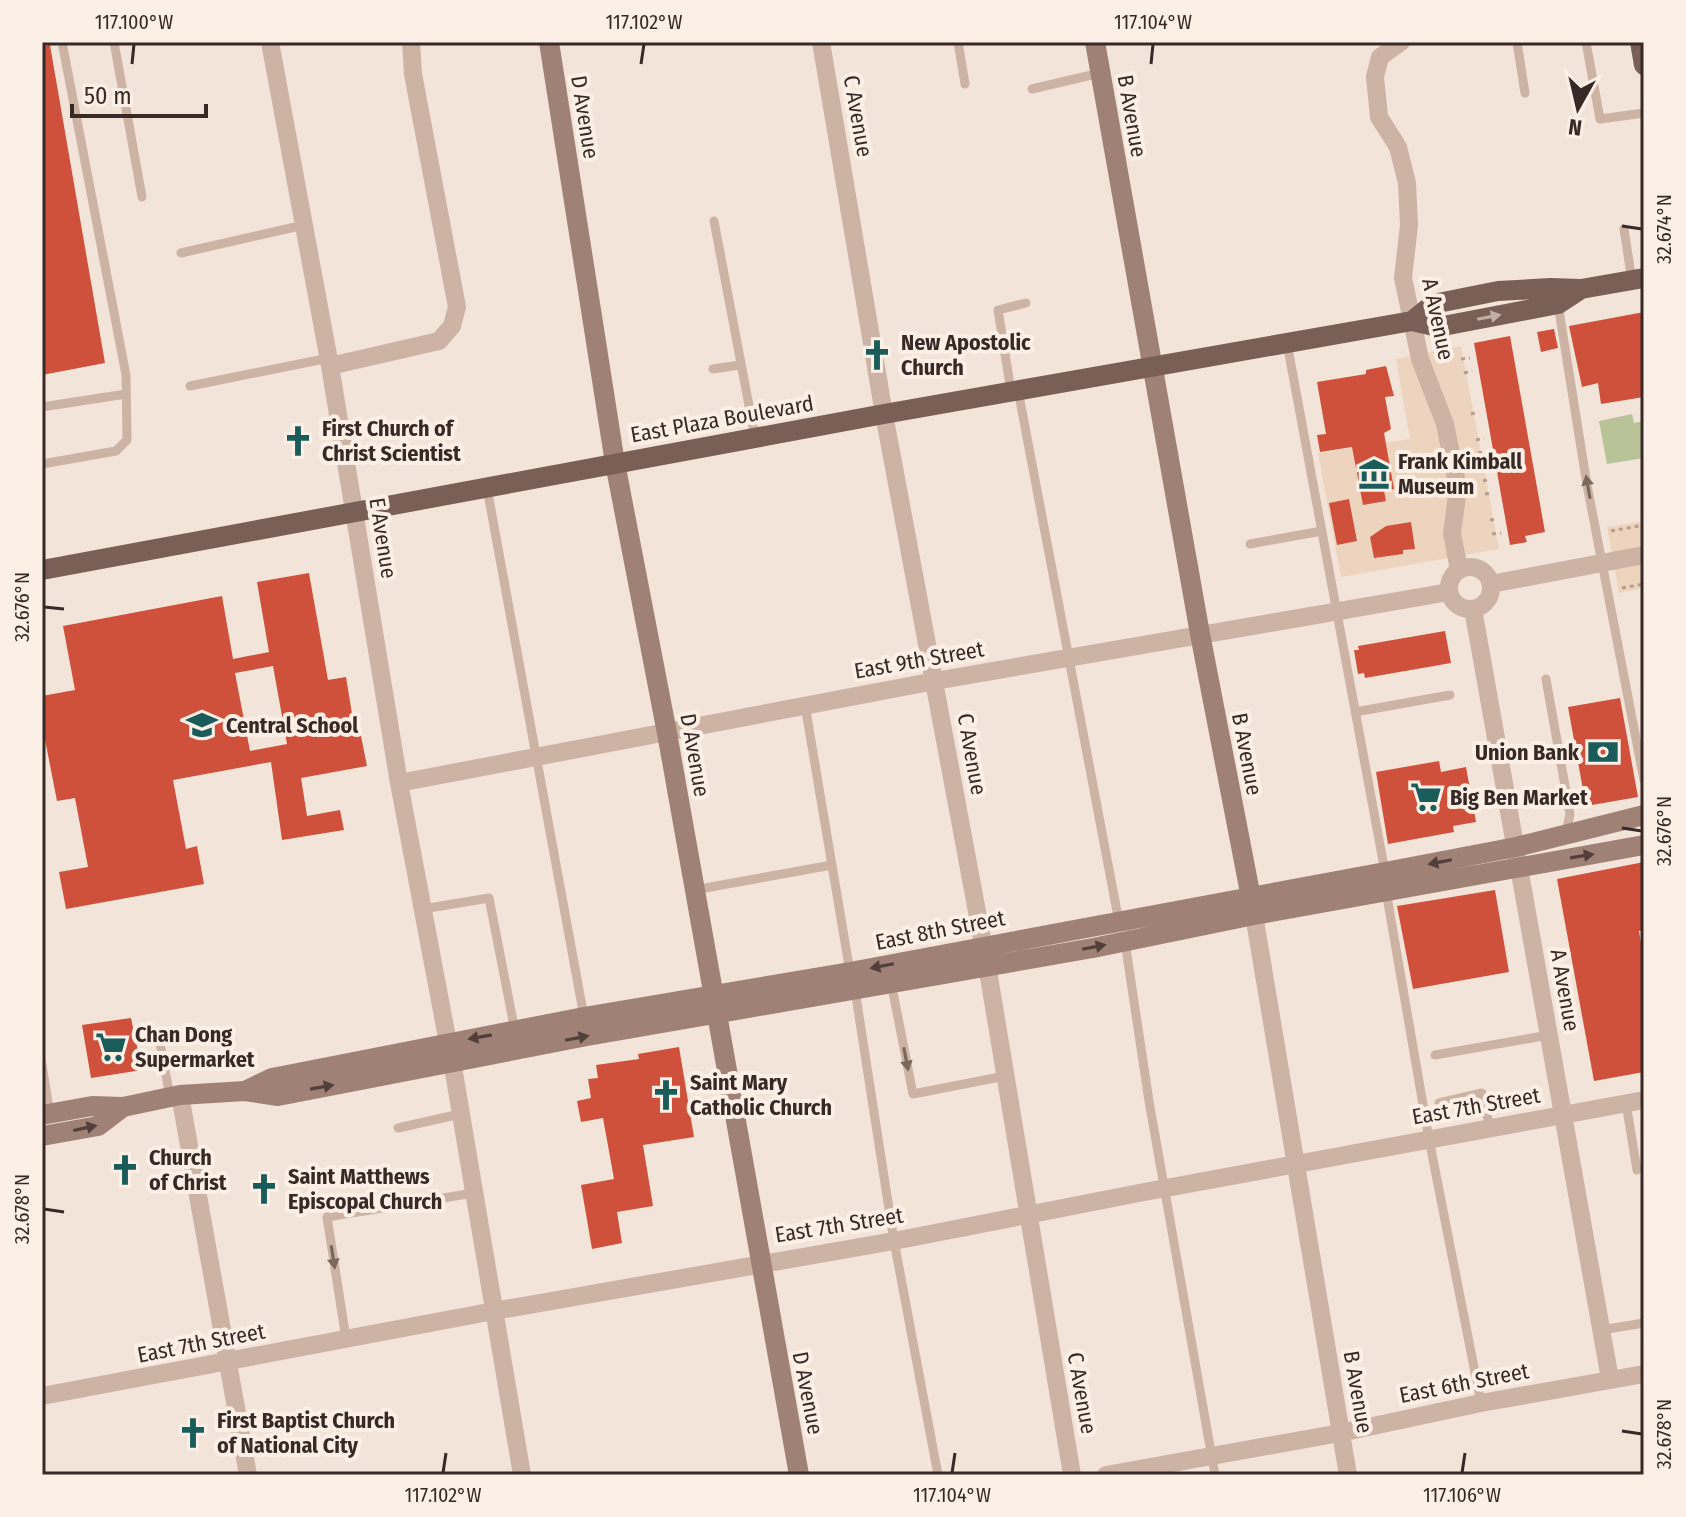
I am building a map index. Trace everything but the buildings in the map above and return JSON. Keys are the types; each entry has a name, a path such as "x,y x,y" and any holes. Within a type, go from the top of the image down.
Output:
{"main road":[{"path":"1640,42 1644,65"},
{"name":"East Plaza Boulevard","path":"1412,321 1433,304 1498,291 1581,289 1638,280"},
{"name":"East Plaza Boulevard","path":"42,570 1152,365 1412,321 1438,327 1558,304 1581,289"}],"street":[{"name":"E Avenue","path":"270,42 330,362 399,783 450,1052 522,1475"},
{"path":"330,362 439,341 452,326 457,307 413,74 411,42"},
{"name":"D Avenue","path":"549,42 615,463 667,733 799,1475"},
{"name":"C Avenue","path":"821,42 884,414 985,956 1072,1475"},
{"name":"B Avenue","path":"1095,42 1200,634 1252,906 1348,1475"},
{"name":"A Avenue","path":"1401,42 1380,57 1375,77 1379,117 1398,147 1407,183 1409,225 1403,278 1420,359 1445,424 1458,488 1452,533 1459,570"},
{"path":"1491,584 1644,555"},
{"path":"1465,567 1479,569 1489,577 1491,584 1489,598 1473,609 1455,603 1449,592 1450,580 1465,567"},
{"name":"East 9th Street","path":"399,783 935,681 1449,592"},
{"name":"A Avenue","path":"1473,609 1610,1379"},
{"name":"East 8th Street","path":"1518,857 1566,836 1644,815"},
{"name":"East 8th Street","path":"450,1052 1518,857 1644,845"},
{"name":"East 8th Street","path":"852,980 891,982 985,956"},
{"name":"East 8th Street","path":"46,1115 92,1106 123,1107 175,1096 245,1091 278,1096 450,1052 515,1031 584,1017 714,1005"},
{"path":"175,1096 248,1475"},
{"name":"East 7th Street","path":"42,1396 1635,1102"},
{"name":"East 8th Street","path":"42,1136 98,1126 123,1107"},
{"name":"East 6th Street","path":"1106,1475 1214,1466 1340,1433 1481,1403 1644,1374"}],"lane":[{"path":"42,464 116,451 127,440 126,375 62,42"},
{"path":"114,42 142,197"},
{"path":"958,42 965,84"},
{"path":"1517,42 1525,93"},
{"path":"1586,42 1600,119 1644,113"},
{"path":"1032,89 1100,73"},
{"path":"714,221 755,437"},
{"path":"181,253 304,225"},
{"path":"1624,229 1638,280"},
{"path":"1026,303 998,310 1122,931 1214,1466"},
{"path":"1558,304 1602,564 1644,780"},
{"path":"1287,343 1386,882 1429,1139 1481,1403"},
{"path":"190,386 330,362"},
{"path":"713,369 740,365"},
{"path":"42,407 126,394"},
{"path":"487,488 584,1017"},
{"path":"1250,544 1322,531"},
{"path":"1546,679 1570,814 1566,836"},
{"path":"1355,712 1450,695"},
{"path":"805,705 894,1241 938,1475"},
{"path":"694,890 832,865"},
{"path":"423,909 489,898 515,1031"},
{"path":"891,982 913,1094 1005,1076"},
{"path":"1435,1055 1549,1035"},
{"path":"160,1043 175,1096"},
{"path":"42,1065 46,1115"},
{"path":"1439,1103 1482,1093 1490,1128"},
{"path":"1635,1102 1637,1170"},
{"path":"398,1128 460,1114"},
{"path":"346,1339 327,1217 474,1193"},
{"path":"1601,1330 1644,1323"}],"path":[{"path":"1461,359 1470,358"},
{"path":"1464,373 1472,371"},
{"path":"1471,414 1479,412"},
{"path":"1476,440 1484,438"},
{"path":"1478,453 1485,452"},
{"path":"1483,481 1490,479"},
{"path":"1485,494 1493,493"},
{"path":"1490,520 1498,519"},
{"path":"1607,531 1644,525"},
{"path":"1492,534 1501,533"},
{"path":"1618,589 1644,584"}],"green space":[{"path":"1632,414 1634,423 1644,421 1644,458 1607,464 1599,421"}],"shaded area":[{"path":"1461,346 1499,549 1341,577 1318,453 1410,439 1396,359"},
{"path":"1644,521 1644,588 1619,593 1607,527"}],"place":[{"name":"New Apostolic Church","path":"877,355"},
{"name":"First Church of Christ Scientist","path":"298,441"},
{"name":"Frank Kimball Museum","path":"1374,474"},
{"name":"Central School","path":"202,725"},
{"name":"Union Bank","path":"1603,752"},
{"name":"Big Ben Market","path":"1426,797"},
{"name":"Chan Dong Supermarket","path":"111,1047"},
{"name":"Saint Mary Catholic Church","path":"666,1095"},
{"name":"Church of Christ","path":"125,1170"},
{"name":"Saint Matthews Episcopal Church","path":"264,1189"},
{"name":"First Baptist Church of National City","path":"193,1433"}]}
